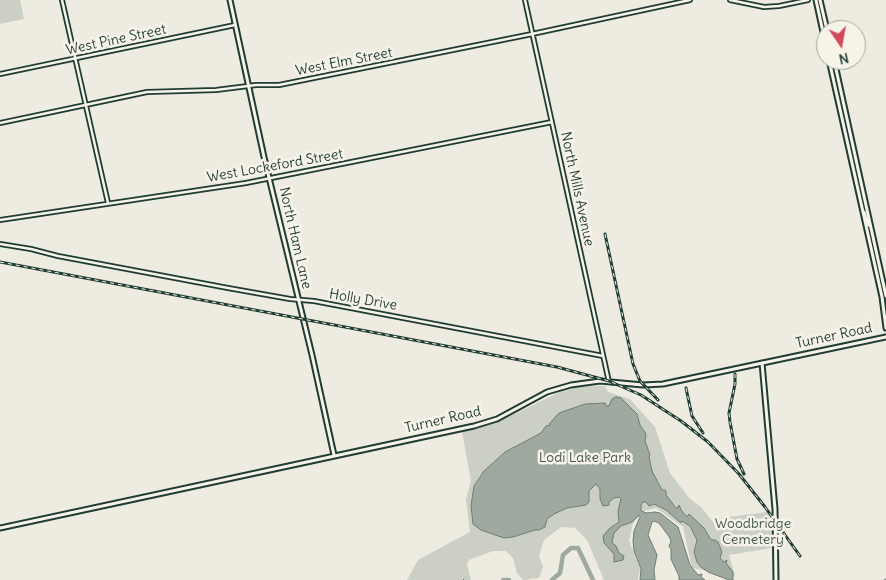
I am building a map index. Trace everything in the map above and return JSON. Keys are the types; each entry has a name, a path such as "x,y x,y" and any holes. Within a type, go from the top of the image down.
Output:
{"main road":[{"name":"North Ham Lane","path":"230,0 269,178 334,455"},
{"path":"816,0 820,20"},
{"path":"820,0 825,20"},
{"path":"831,70 882,297 886,328"},
{"path":"836,70 886,296"},
{"path":"861,206 864,209 867,223 870,226"},
{"path":"866,228 876,250"},
{"name":"Turner Road","path":"0,528 480,424 502,416 559,388 590,382 660,385 886,336"},
{"path":"762,363 775,509 776,580"}],"street":[{"path":"62,0 108,203"},
{"name":"North Mills Avenue","path":"525,0 609,382"},
{"name":"West Elm Street","path":"0,123 147,92 216,90 279,85 690,0"},
{"path":"730,0 752,5 770,6 808,0"},
{"name":"West Pine Street","path":"0,74 235,25"},
{"name":"West Lockeford Street","path":"0,220 269,178 552,122"},
{"name":"Holly Drive","path":"0,244 299,301 314,301 604,356"}],"green space":[{"path":"0,0 20,0 24,19 0,24"},
{"name":"Lodi Lake Park","path":"605,386 608,392 630,399 655,427 670,473 690,499 701,507 714,523 713,519 767,512 772,521 772,548 729,555 735,576 692,568 683,527 656,508 643,511 633,524 629,541 640,568 638,580 604,580 587,540 575,528 561,527 544,540 539,556 543,567 539,578 523,580 517,573 513,558 506,551 493,551 469,560 467,565 471,580 407,580 418,560 470,532 466,499 471,481 462,432 493,424 560,392 579,387"}],"shaded area":[{"path":"616,397 621,398 637,414 640,425 646,434 645,441 650,455 652,471 662,490 666,491 666,495 676,508 679,505 686,516 689,514 704,528 711,540 718,542 722,552 720,558 724,562 727,560 726,563 733,572 733,580 708,572 701,567 697,562 694,552 697,540 690,526 682,521 681,523 666,510 654,504 649,506 646,502 643,502 641,505 641,511 660,513 678,527 690,565 698,575 702,574 701,577 705,580 679,580 671,559 670,538 659,523 654,521 648,535 657,555 654,570 655,580 640,580 641,569 634,551 633,541 639,515 632,522 621,526 614,533 612,543 616,546 619,553 624,556 623,560 614,562 614,554 604,543 603,536 619,522 618,511 621,499 619,497 614,498 609,502 609,505 603,506 600,499 600,489 596,484 589,491 589,502 586,505 567,508 554,514 547,519 545,527 539,530 504,538 481,530 473,524 471,506 474,486 484,471 505,452 541,433 559,413 585,404 605,403 606,406 609,406 612,399"}],"waterway":[{"path":"552,580 560,573 563,555 571,548 578,548 593,580"},
{"path":"503,580 509,580"}],"railway":[{"path":"605,234 633,364 640,381 658,400"},
{"path":"0,262 557,367 609,381 641,395 681,421 708,442 739,474 800,556"},
{"path":"735,374 735,384 729,413 737,459 744,474"},
{"path":"686,388 692,416 703,433"}],"park label":[{"name":"Woodbridge Cemetery","path":"753,532"}]}
